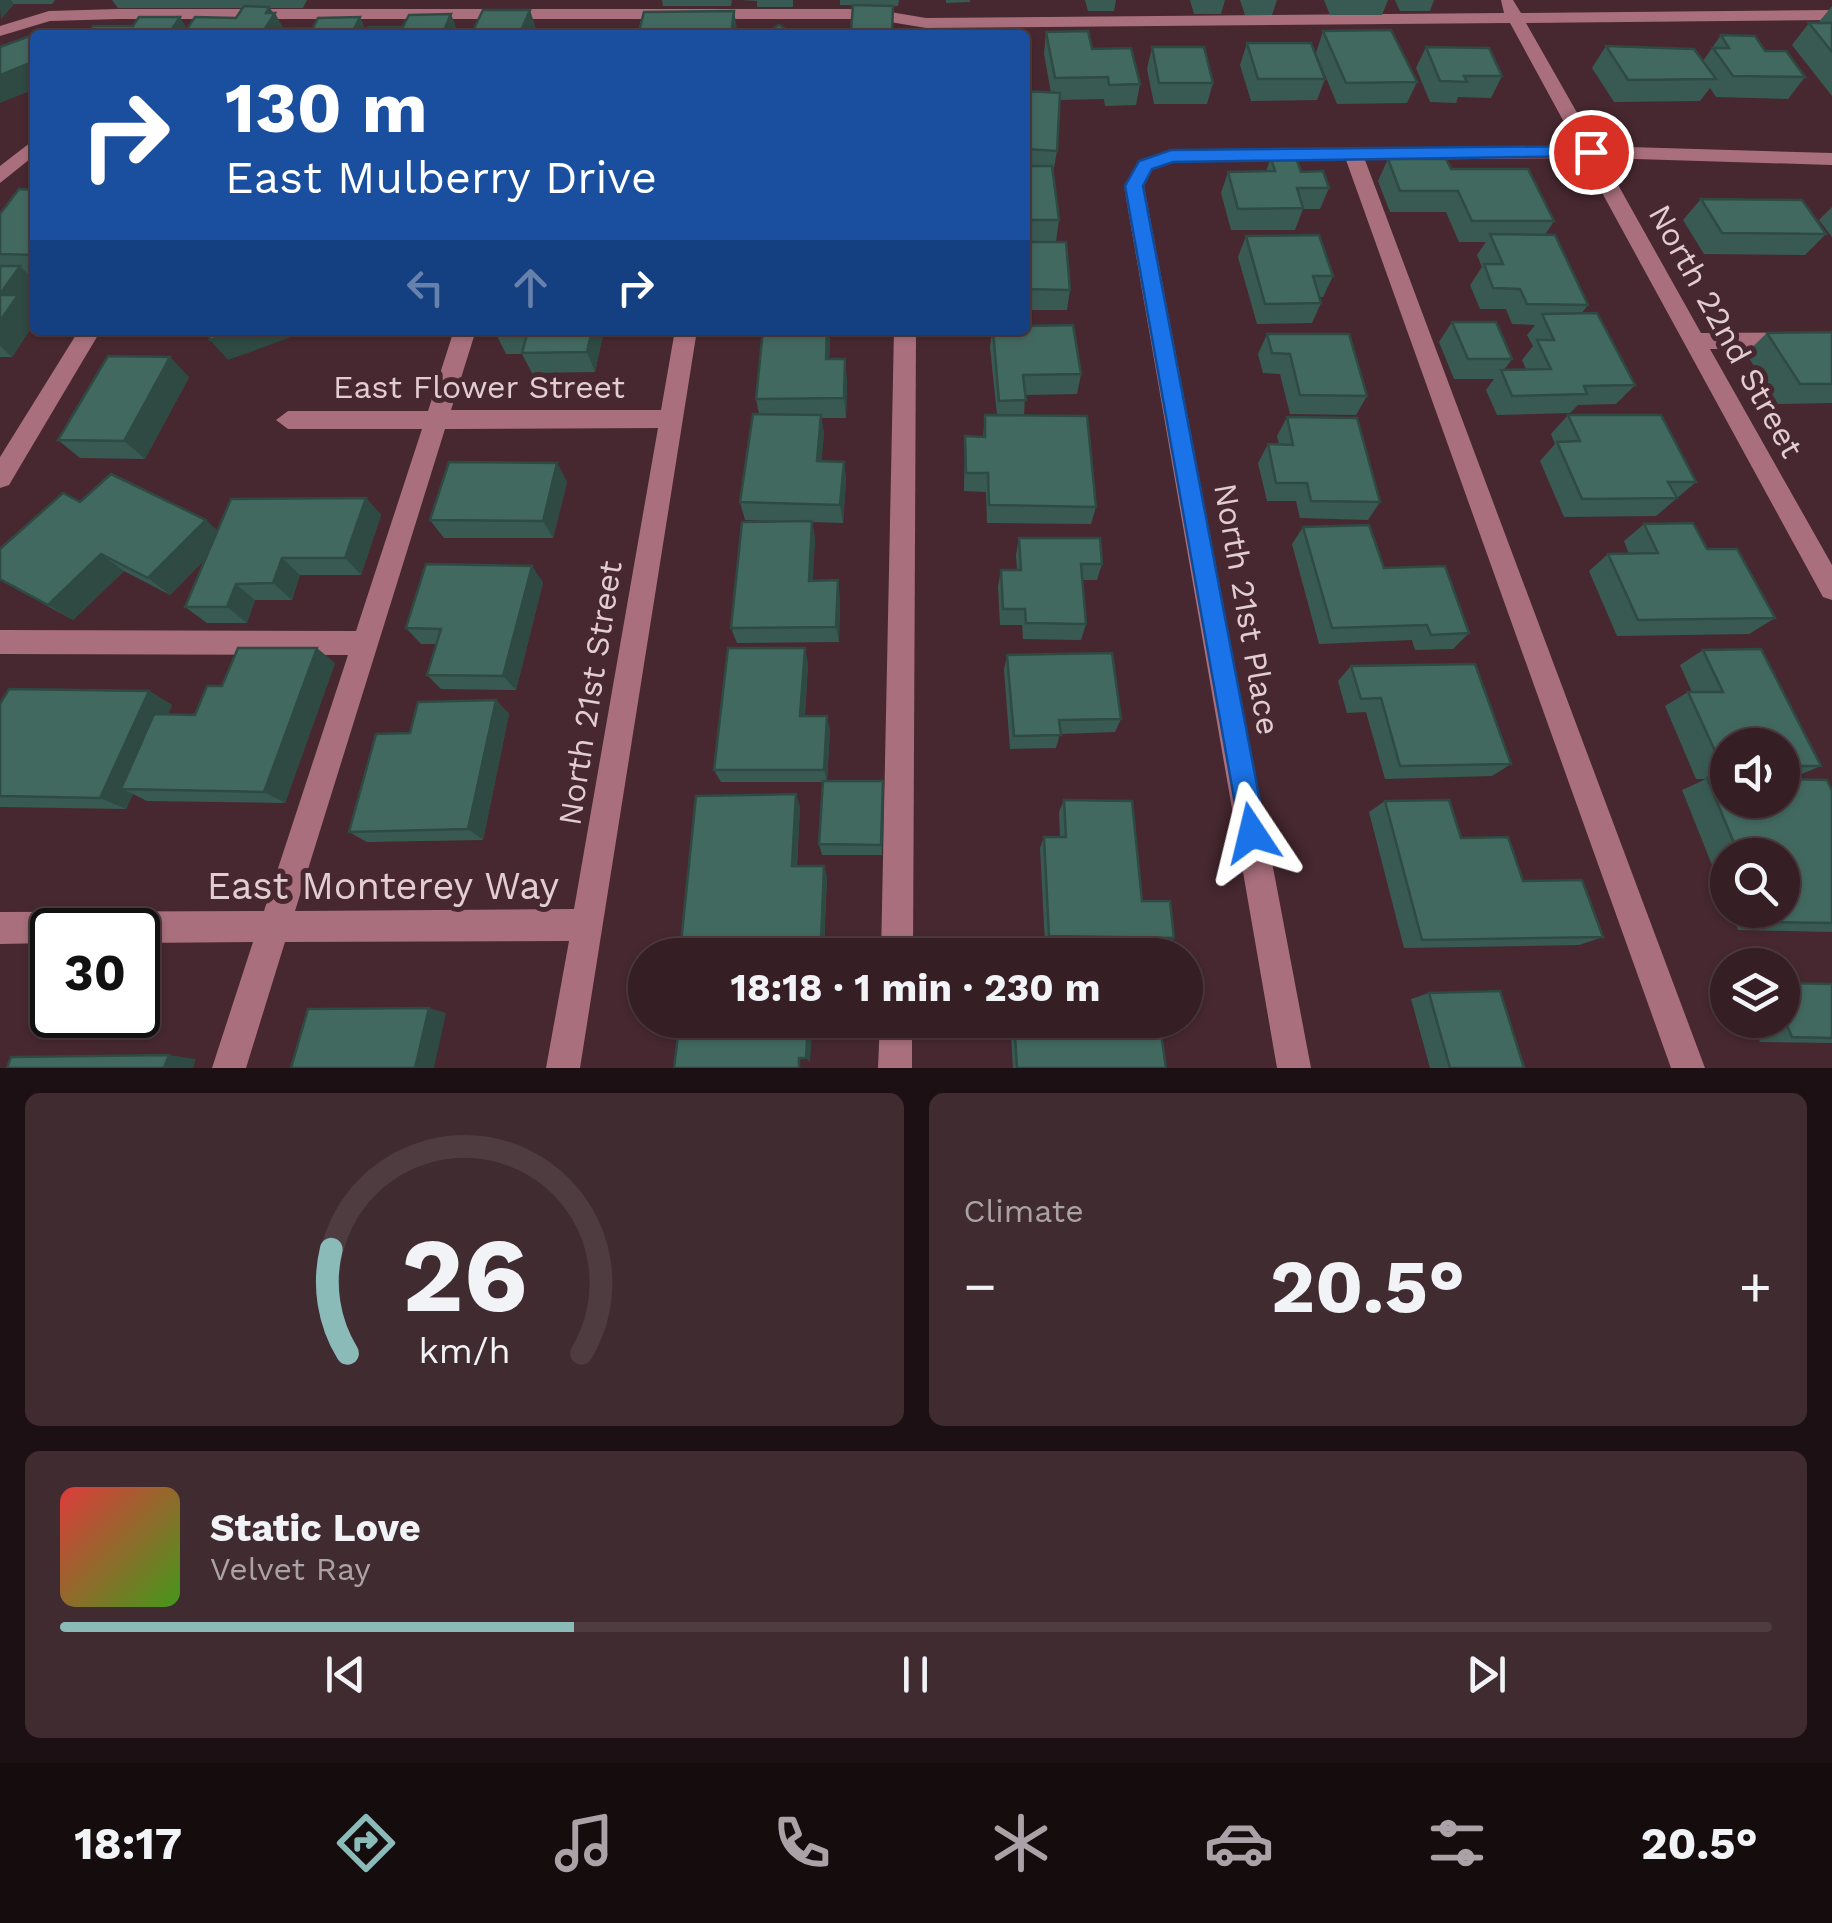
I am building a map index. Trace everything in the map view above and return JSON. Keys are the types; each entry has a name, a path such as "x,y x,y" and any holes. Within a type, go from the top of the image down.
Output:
{"street":[{"path":"59,16 70,0"},
{"path":"0,31 59,16 606,6 872,14 908,28 1464,20 1509,8 1832,15"},
{"name":"North 22nd Street","path":"1509,8 1832,589"},
{"path":"0,178 30,150"},
{"path":"1688,1068 1352,154 1591,152 1832,158"},
{"name":"North 21st Place","path":"1294,1068 1134,186 1145,166 1171,156 1352,154"},
{"path":"0,478 87,335"},
{"path":"229,1068 462,335"},
{"name":"North 21st Street","path":"563,1068 685,335"},
{"path":"897,938 905,335"},
{"path":"1692,340 1832,340"},
{"name":"East Flower Street","path":"288,420 670,419"},
{"path":"0,642 366,643"},
{"name":"East Monterey Way","path":"0,928 587,924"},
{"path":"895,1068 896,1038"}],"building":[{"path":"853,5 893,6 892,30 851,30"},
{"path":"244,6 269,7 266,13 275,13 264,30 186,30 195,17 236,18"},
{"path":"483,10 530,10 521,30 473,30"},
{"path":"734,11 732,30 639,30 644,12"},
{"path":"451,14 444,30 366,30 403,27 409,15"},
{"path":"139,17 180,17 171,30 90,30 93,26 133,26"},
{"path":"360,17 354,30 276,30 313,28 318,18"},
{"path":"1809,23 1832,23 1832,52"},
{"path":"1391,30 1417,82 1346,83 1323,31"},
{"path":"1088,31 1092,49 1131,48 1140,84 1109,85 1108,77 1055,78 1046,32"},
{"path":"1721,35 1755,36 1765,51 1786,51 1805,77 1733,76 1713,48 1729,48"},
{"path":"30,36 30,63 0,75 0,47"},
{"path":"1247,43 1311,43 1325,79 1258,79"},
{"path":"1606,46 1694,49 1716,79 1628,80"},
{"path":"1152,47 1204,47 1213,83 1159,83"},
{"path":"1426,47 1489,48 1502,76 1464,76 1467,82 1440,81"},
{"path":"1030,91 1060,93 1057,151 1030,149"},
{"path":"1271,158 1296,158 1301,172 1323,171 1329,188 1297,188 1303,208 1238,209 1228,172 1275,171"},
{"path":"1388,159 1446,159 1451,169 1528,169 1554,221 1472,221 1458,191 1400,191"},
{"path":"1030,166 1052,166 1059,220 1030,220"},
{"path":"19,189 30,190 30,255 0,254 0,214"},
{"path":"1701,199 1802,200 1826,234 1722,233"},
{"path":"1490,234 1555,235 1588,305 1527,304 1520,289 1493,288 1484,264 1503,264"},
{"path":"1319,235 1333,276 1313,276 1321,303 1265,304 1246,236"},
{"path":"1030,242 1066,242 1070,290 1030,289"},
{"path":"0,266 20,266 0,294"},
{"path":"0,295 18,295 0,321"},
{"path":"1597,313 1635,385 1584,386 1587,394 1512,396 1501,370 1551,369 1537,340 1554,340 1542,314"},
{"path":"1452,322 1496,322 1512,359 1468,359"},
{"path":"1073,325 1081,374 1023,375 1026,400 999,401 993,335 1030,335 1030,326"},
{"path":"1832,332 1832,384 1800,384 1767,333"},
{"path":"1267,334 1349,334 1367,396 1300,395 1290,354 1272,353"},
{"path":"527,335 591,335 587,352 522,353"},
{"path":"762,335 827,335 826,359 845,359 844,398 756,399"},
{"path":"108,356 170,357 124,441 58,440"},
{"path":"753,414 821,415 817,461 844,462 840,505 740,502"},
{"path":"985,415 1087,416 1096,507 989,505 988,473 966,473 965,436 985,437"},
{"path":"1568,415 1661,415 1696,482 1668,482 1677,498 1582,499 1557,442 1580,441"},
{"path":"1287,417 1357,418 1380,502 1311,501 1307,483 1276,483 1268,444 1293,445"},
{"path":"449,462 557,463 543,521 430,520"},
{"path":"111,474 206,520 148,578 101,554 48,605 0,579 0,549 63,493 80,502"},
{"path":"366,498 345,558 282,558 273,583 236,584 227,607 185,607 231,499"},
{"path":"812,521 809,581 838,580 836,627 731,628 742,522"},
{"path":"1693,523 1707,549 1737,549 1775,618 1638,620 1608,554 1658,553 1644,524"},
{"path":"1369,525 1384,568 1445,566 1469,633 1431,635 1427,625 1332,628 1303,527"},
{"path":"1019,538 1100,538 1102,564 1081,564 1086,624 1026,623 1025,609 1003,609 1001,570 1021,570"},
{"path":"426,564 532,566 503,676 427,675 441,629 406,628"},
{"path":"238,648 317,648 264,792 121,789 154,714 195,715 207,686 222,686"},
{"path":"728,648 805,648 800,716 827,716 824,770 714,770"},
{"path":"1761,649 1821,766 1800,766 1800,728 1710,728 1710,740 1688,692 1723,692 1703,650"},
{"path":"1112,653 1121,719 1059,720 1061,735 1014,736 1007,655"},
{"path":"1475,664 1511,764 1400,766 1381,698 1361,699 1351,666"},
{"path":"9,689 149,691 100,798 0,796 0,704"},
{"path":"496,700 468,829 349,832 376,734 410,733 418,702"},
{"path":"1800,779 1827,780 1832,791 1832,923 1800,923 1800,838 1732,838 1724,818 1800,818"},
{"path":"823,781 883,781 881,845 819,844"},
{"path":"796,794 792,866 824,866 821,938 682,938 696,796"},
{"path":"1064,800 1132,801 1142,901 1170,901 1174,938 1049,936 1044,837 1066,837"},
{"path":"1449,800 1461,838 1508,837 1523,881 1582,880 1603,937 1422,940 1385,801"},
{"path":"1800,983 1832,984 1832,1038 1800,1037"},
{"path":"1500,991 1524,1068 1450,1068 1429,993"},
{"path":"429,1008 415,1068 291,1068 308,1009"},
{"path":"678,1038 807,1038 806,1058 799,1058 799,1068 674,1068"},
{"path":"1015,1038 1162,1038 1166,1068 1017,1068"},
{"path":"169,1055 164,1068 7,1068 11,1057"}],"route":[{"path":"1252,833 1134,186 1145,166 1171,156 1591,152"}]}
